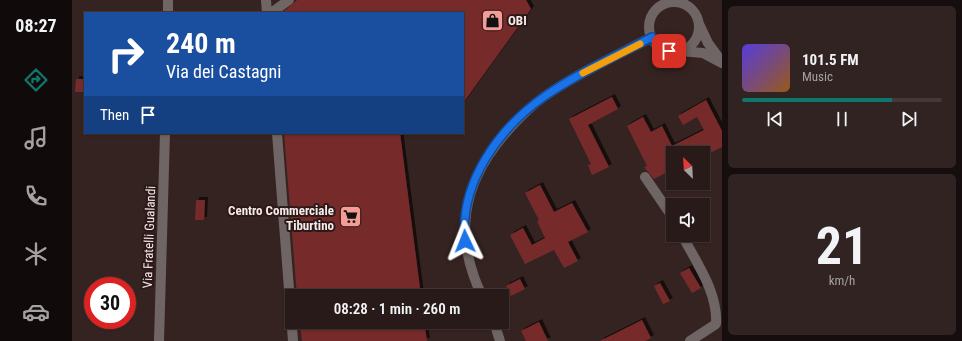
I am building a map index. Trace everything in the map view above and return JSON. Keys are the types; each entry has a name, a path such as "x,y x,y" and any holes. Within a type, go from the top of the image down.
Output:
{"street":[{"path":"168,0 168,12"},
{"path":"268,6 288,1"},
{"path":"671,2 684,4 693,11 708,43 722,62 704,53 676,51 662,48 652,37 650,21 656,4 671,2"},
{"path":"676,51 691,45 697,34 698,22"},
{"path":"479,289 468,259 464,223 470,194 480,167 491,150 518,118 545,96 573,79 652,37"},
{"name":"Via Fratelli Gualandi","path":"159,341 164,134"},
{"path":"277,134 293,341"},
{"path":"645,177 666,208"},
{"path":"685,242 712,296 719,322 690,341"},
{"path":"496,329 500,341"}],"building":[{"path":"297,0 526,0 531,9 464,102 464,12 283,12"},
{"path":"76,79 84,79 84,92 75,92"},
{"path":"612,97 618,109 588,125 609,167 592,175 588,165 591,164 569,119"},
{"path":"706,100 722,131 722,147 710,153 710,146 672,146 704,130 697,117 683,125 678,116"},
{"path":"643,117 651,132 662,126 672,146 666,146 666,173 654,179 644,167 647,166 627,126"},
{"name":"Centro Commerciale Tiburtino","path":"284,134 400,134 420,289 296,289"},
{"path":"540,185 554,212 572,203 588,232 568,242 578,261 564,268 554,250 525,264 510,235 523,228 532,245 545,238 537,221 539,220 525,193"},
{"path":"196,200 205,200 204,220 195,220"},
{"path":"689,268 701,288 692,293 680,273"},
{"path":"520,279 525,289 511,296 509,289 506,286"},
{"path":"660,283 670,301 663,304 654,286"},
{"path":"642,320 651,338 645,341 600,341"},
{"path":"539,322 548,341 526,341 521,331"},
{"path":"301,329 425,329 427,341 302,341"}],"slow traffic":[{"path":"583,73 640,44"}],"place":[{"name":"OBI","path":"493,20"},
{"name":"Centro Commerciale Tiburtino","path":"350,217"}],"route":[{"path":"465,241 464,223 468,199 480,167 491,150 510,127 526,111 545,96 573,79 652,37 656,44 669,51"}]}
